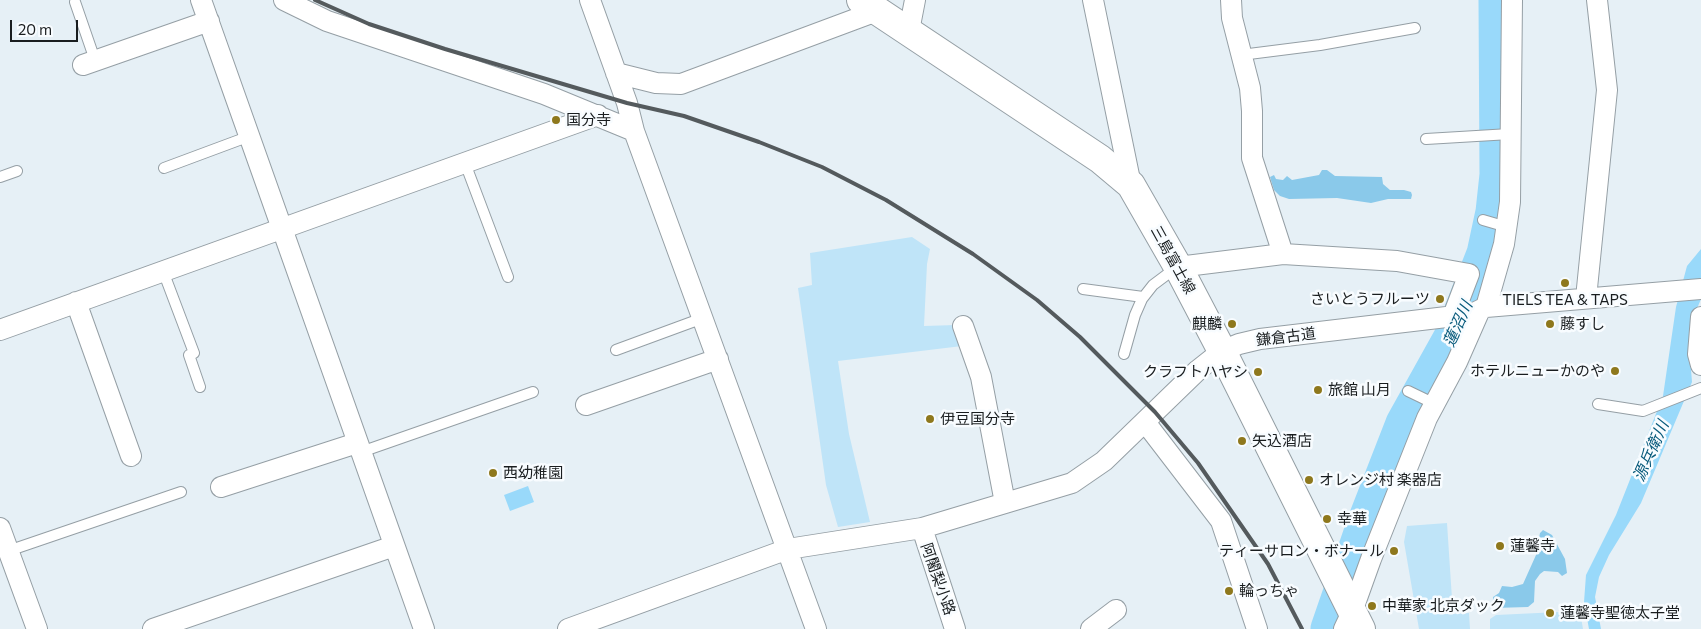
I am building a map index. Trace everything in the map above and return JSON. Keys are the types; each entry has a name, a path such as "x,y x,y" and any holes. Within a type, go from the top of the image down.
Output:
{"main road":[{"name":"三島富士線","path":"869,6 910,31 1100,158 1131,185 1178,267 1222,351 1349,612"}],"street":[{"path":"201,0 424,629"},
{"path":"284,0 327,22 544,94 634,131"},
{"path":"590,0 634,131 816,629"},
{"path":"910,31 915,0"},
{"path":"1093,0 1131,185"},
{"path":"1230,0 1232,18 1250,88 1252,158 1283,254"},
{"path":"1469,313 1504,226 1510,202 1503,134 1512,0"},
{"path":"1586,298 1607,90 1596,0"},
{"path":"616,73 656,83 681,84 869,6"},
{"path":"89,63 209,21"},
{"path":"0,330 598,116"},
{"path":"1178,267 1283,254 1397,261 1469,274 1469,313 1472,331 1431,402 1349,612"},
{"name":"鎌倉古道","path":"577,628 788,549 922,528 1055,489 1082,478 1104,461 1198,370 1222,351 1260,339 1586,298 1701,289"},
{"path":"76,302 131,456"},
{"path":"1701,317 1698,354 1701,365"},
{"path":"963,326 981,377 1005,503"},
{"path":"586,405 718,359"},
{"path":"1145,422 1221,521 1257,629"},
{"path":"221,487 359,447"},
{"path":"0,528 37,629"},
{"name":"阿闍梨小路","path":"922,528 955,629"},
{"path":"153,629 394,546"},
{"path":"1091,629 1116,610"}],"lane":[{"path":"76,2 89,63"},
{"path":"1242,55 1320,45 1415,28"},
{"path":"1426,139 1503,134"},
{"path":"164,168 250,136"},
{"path":"465,163 508,277"},
{"path":"0,177 17,171"},
{"path":"1485,221 1504,226"},
{"path":"1124,354 1135,315 1143,297 1153,285 1178,267"},
{"path":"163,271 194,353 189,355 200,387"},
{"path":"1083,289 1143,297"},
{"path":"616,350 703,318"},
{"path":"1598,404 1642,411 1652,409 1698,389"},
{"path":"359,447 533,392"},
{"path":"1410,392 1431,402"},
{"path":"8,551 181,492"}],"shaded area":[{"path":"1322,170 1327,170 1335,176 1382,177 1383,184 1390,190 1411,192 1411,199 1388,199 1371,203 1337,198 1289,199 1280,196 1274,190 1270,177 1274,175 1276,179 1283,180 1287,176 1292,180 1319,175"},
{"path":"912,237 930,249 927,264 924,326 956,325 962,346 838,361 849,434 870,522 838,527 826,485 798,288 812,285 810,253"},
{"path":"1447,523 1453,614 1469,613 1470,629 1419,629 1404,542 1407,526"},
{"path":"1543,530 1552,535 1565,559 1567,573 1562,576 1558,572 1544,571 1540,574 1535,581 1534,602 1528,607 1494,608 1493,597 1499,593 1502,586 1512,587 1523,584 1536,555 1540,533"},
{"path":"1580,611 1583,629 1490,629 1490,619 1496,615"}],"water":[{"name":"源兵衛川","path":"1701,249 1701,299 1696,311 1690,357 1692,382 1641,503 1609,555 1599,577 1595,597 1601,629 1589,629 1584,602 1586,575 1616,515 1663,396 1676,307 1687,266"},
{"path":"528,486 534,502 510,511 504,495"}],"waterway":[{"name":"蓮沼川","path":"1331,629 1369,519 1406,424 1455,336 1487,254 1496,212 1500,175 1499,0"}],"railway":[{"path":"315,0 369,24 445,49 627,103 684,116 759,142 822,167 886,200 973,254 1037,300 1080,337 1155,412 1198,463 1268,564 1302,629"}],"place":[{"name":"国分寺","path":"556,120"},
{"name":"TIELS TEA & TAPS","path":"1565,283"},
{"name":"さいとうフルーツ","path":"1440,299"},
{"name":"麒麟","path":"1232,324"},
{"name":"藤すし","path":"1550,324"},
{"name":"ホテルニューかのや","path":"1615,371"},
{"name":"クラフトハヤシ","path":"1258,372"},
{"name":"旅館 山月","path":"1318,390"},
{"name":"伊豆国分寺","path":"930,419"},
{"name":"矢込酒店","path":"1242,441"},
{"name":"西幼稚園","path":"493,473"},
{"name":"オレンジ村 楽器店","path":"1309,480"},
{"name":"幸華","path":"1327,519"},
{"name":"蓮馨寺","path":"1500,546"},
{"name":"ティーサロン・ボナール","path":"1394,551"},
{"name":"輪っちゃ","path":"1229,591"},
{"name":"中華家 北京ダック","path":"1372,606"},
{"name":"蓮馨寺聖徳太子堂","path":"1550,613"}]}
